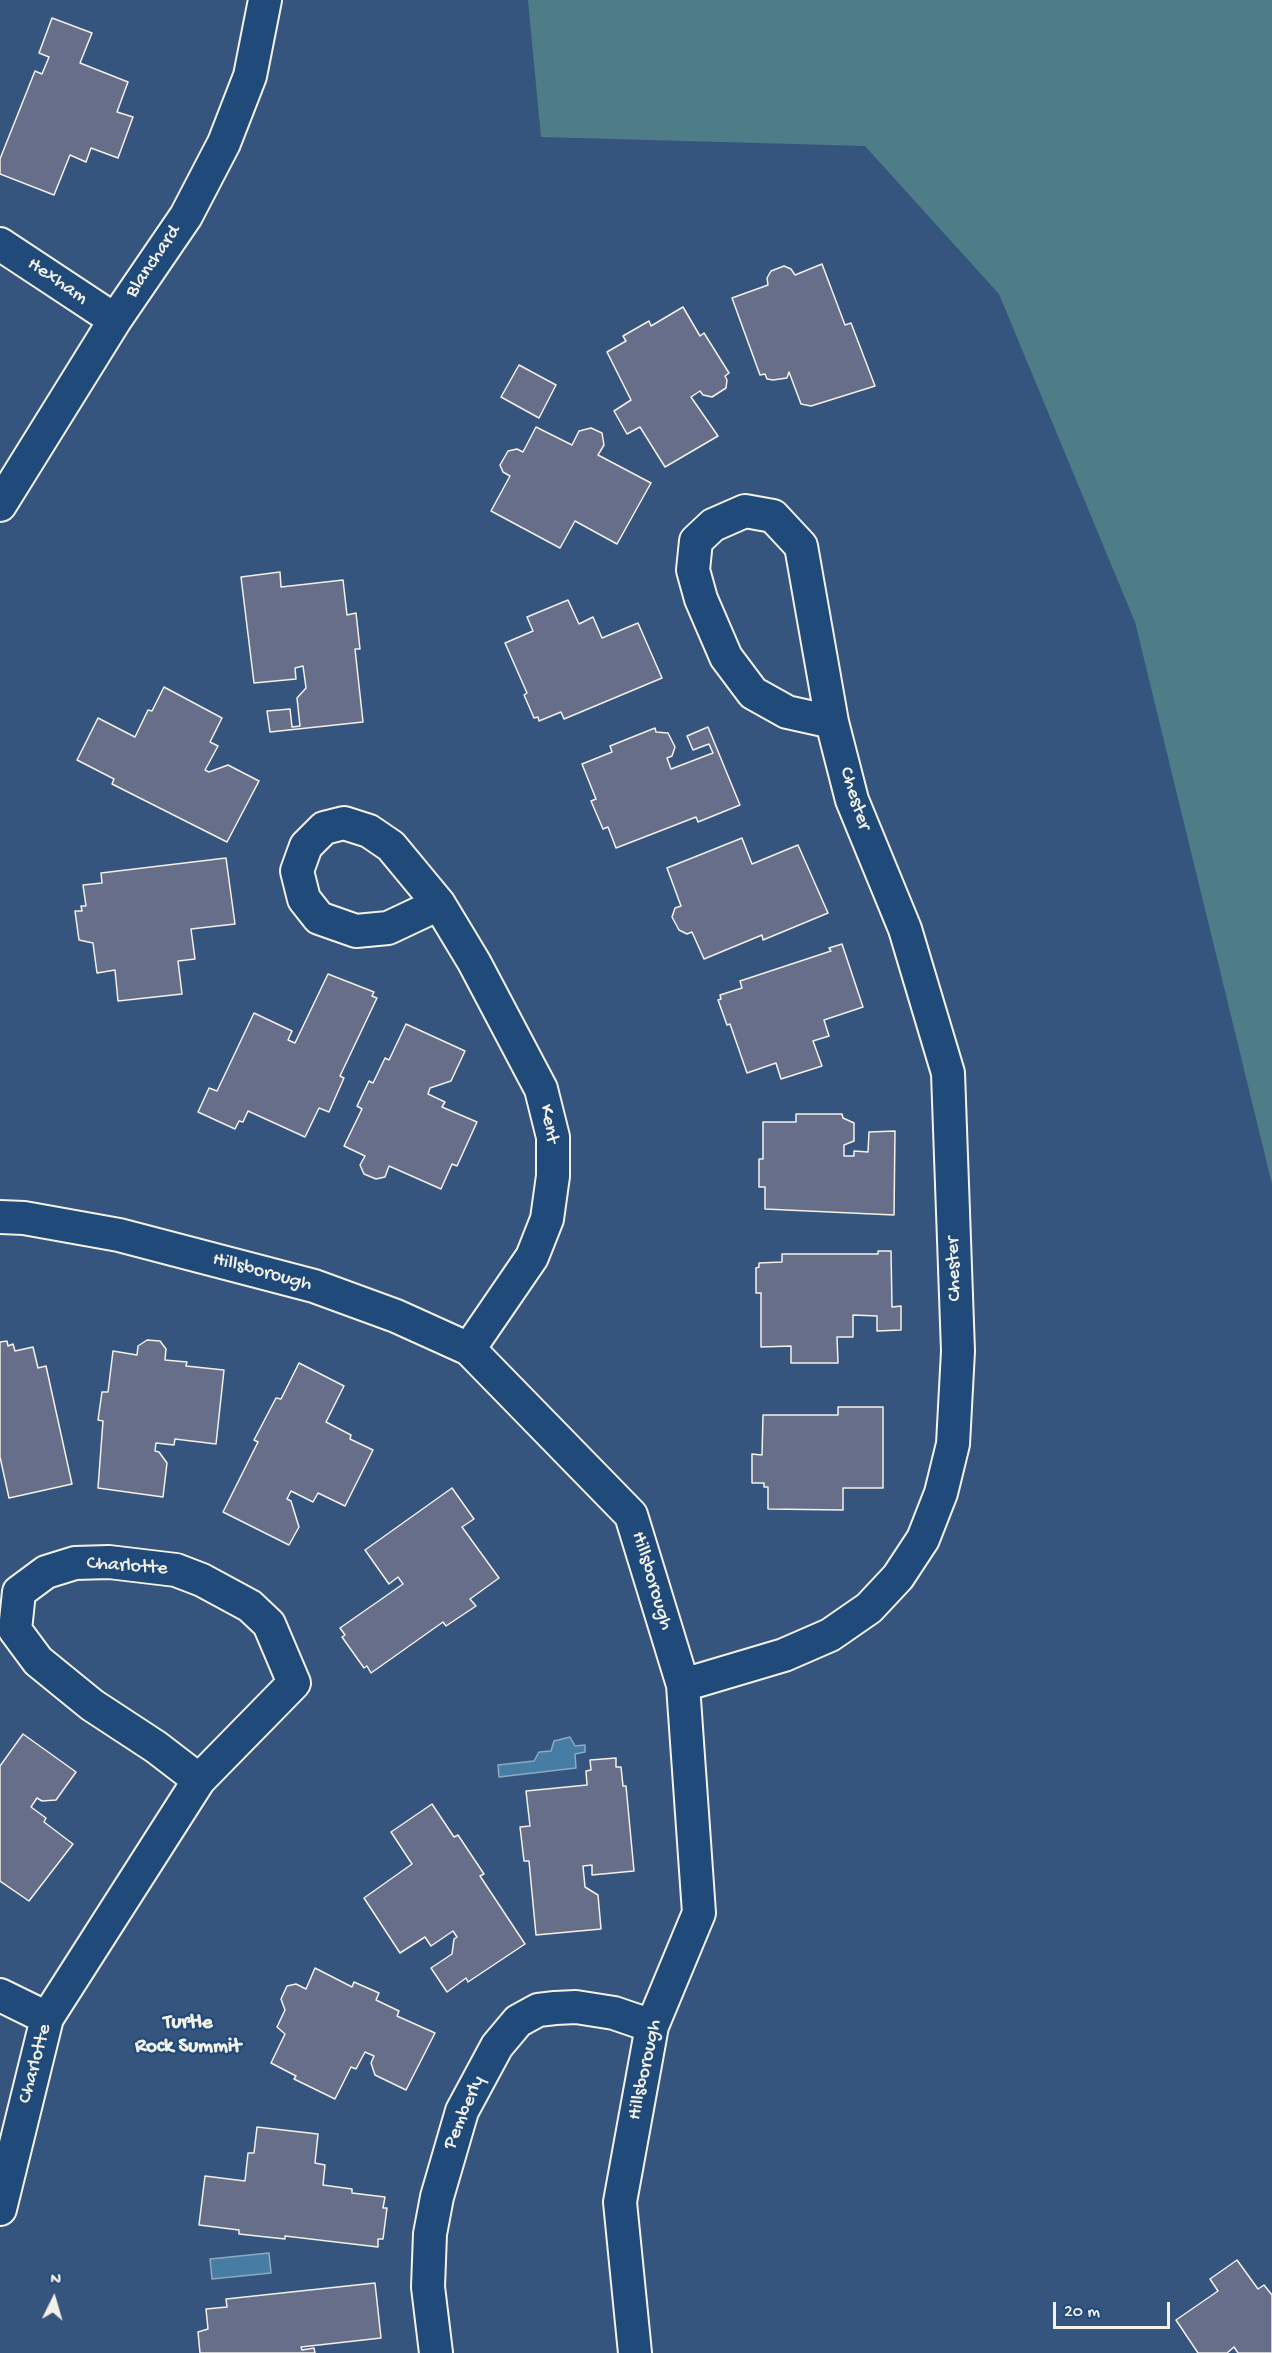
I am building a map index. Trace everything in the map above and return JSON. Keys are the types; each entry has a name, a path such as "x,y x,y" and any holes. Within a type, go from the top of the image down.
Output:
{"street":[{"name":"Blanchard","path":"0,505 115,320 186,216 224,143 250,76 265,0"},
{"name":"Hexham","path":"0,244 115,320"},
{"name":"Chester","path":"683,1685 793,1651 830,1635 869,1608 898,1577 923,1539 941,1493 953,1444 958,1351 948,1073 905,930 852,800 832,722 801,546 773,516 745,512 713,525 696,542 693,570 701,599 726,657 753,693 787,712 832,722"},
{"name":"Kent","path":"439,904 541,1089 553,1137 553,1176 547,1219 532,1257 469,1349"},
{"name":"Hillsborough","path":"0,1217 24,1218 119,1235 314,1286 396,1316 469,1349 631,1515 683,1685 699,1913 652,2026 620,2202 635,2353"},
{"name":"Charlotte","path":"0,2209 47,2018 199,1780 294,1683 269,1624 250,1606 202,1580 176,1570 110,1562 75,1563 46,1572 19,1592 15,1630 38,1660 92,1705 156,1747 199,1780"},
{"path":"0,1995 47,2018"},
{"name":"Pemberly","path":"436,2353 428,2287 430,2234 437,2197 462,2111 497,2046 518,2021 538,2010 576,2007 614,2013 652,2026"}],"green space":[{"path":"528,0 1272,0 1272,1184 1135,622 999,294 865,146 541,137"}],"water":[{"path":"570,1737 575,1746 585,1745 585,1752 575,1754 576,1768 499,1777 498,1765 534,1761 539,1752 551,1751 554,1741"},
{"path":"269,2253 271,2273 212,2279 210,2259"}],"building":[{"path":"52,18 92,33 80,63 128,82 117,112 133,117 118,158 91,148 86,162 70,155 54,195 0,174 0,159 35,71 42,74 49,57 39,53"},
{"path":"822,264 845,325 851,323 875,386 811,406 801,404 789,372 787,378 773,380 767,379 765,374 760,375 732,298 768,285 767,278 771,271 784,266 791,269 795,275"},
{"path":"683,307 700,336 704,333 729,373 725,376 726,388 712,397 703,395 700,391 691,397 718,436 665,467 640,427 627,434 614,411 631,400 607,352 626,341 623,336 649,321 651,326"},
{"path":"519,365 556,385 539,418 501,397"},
{"path":"536,427 572,445 579,431 591,428 602,433 604,445 598,455 651,483 617,544 575,521 560,548 491,511 510,476 503,472 500,465 508,451 517,449 523,452"},
{"path":"280,572 281,587 343,580 347,615 356,613 360,649 355,649 363,722 270,732 267,711 290,709 292,727 300,726 297,698 306,688 303,666 295,668 296,679 254,683 241,577"},
{"path":"568,600 579,624 593,617 602,638 638,623 662,678 564,719 561,712 539,721 538,717 534,718 524,695 527,693 505,643 533,631 527,617"},
{"path":"164,687 222,718 210,742 218,746 205,770 209,772 228,765 259,781 227,842 112,784 114,779 77,760 98,718 135,737 148,710 152,711"},
{"path":"708,727 740,805 698,822 696,817 616,848 608,827 603,829 591,801 596,799 582,764 612,752 610,746 655,728 656,732 668,733 675,747 672,756 667,758 671,769 713,753 709,744 693,750 687,736"},
{"path":"742,838 752,864 798,845 828,913 763,940 762,935 704,959 692,932 687,934 679,930 672,917 675,908 681,906 667,868"},
{"path":"226,858 235,924 191,929 195,959 178,961 182,994 118,1001 115,970 97,973 93,943 79,940 75,911 82,911 81,906 86,906 83,885 102,883 101,873"},
{"path":"842,944 863,1007 824,1020 829,1036 813,1041 822,1066 781,1079 776,1063 747,1073 730,1024 727,1025 718,1000 721,999 720,995 742,988 740,981 831,951 829,948"},
{"path":"328,974 374,992 372,996 377,998 340,1076 344,1078 329,1112 319,1108 305,1137 248,1111 243,1122 239,1121 235,1129 198,1112 209,1088 217,1091 254,1013 292,1031 288,1040 295,1043"},
{"path":"406,1024 465,1051 451,1081 430,1088 428,1094 445,1102 442,1107 477,1122 457,1166 452,1164 441,1189 389,1166 385,1177 376,1179 364,1174 360,1165 365,1156 344,1146 362,1109 357,1106 369,1081 373,1083 385,1058 389,1060"},
{"path":"796,1114 842,1114 843,1118 854,1123 854,1141 844,1145 844,1156 854,1156 854,1151 868,1152 869,1132 895,1131 894,1215 765,1209 765,1187 759,1187 759,1159 763,1159 763,1122 796,1122"},
{"path":"878,1251 891,1251 892,1307 901,1306 901,1330 877,1331 877,1316 853,1315 853,1337 837,1337 838,1363 791,1363 791,1346 761,1347 761,1293 756,1293 756,1268 759,1267 759,1263 782,1262 782,1254 878,1254"},
{"path":"147,1340 160,1341 166,1349 165,1360 187,1362 186,1366 224,1370 216,1444 175,1439 174,1445 156,1443 155,1451 159,1452 167,1463 163,1497 98,1488 103,1421 98,1420 102,1392 108,1392 113,1351 137,1355 138,1346"},
{"path":"7,1341 8,1346 13,1344 15,1351 33,1347 38,1368 46,1366 72,1484 9,1498 0,1457 0,1342"},
{"path":"299,1363 344,1386 326,1422 351,1435 350,1439 373,1450 345,1506 318,1493 313,1502 291,1491 287,1499 291,1501 299,1527 289,1545 223,1512 258,1442 254,1440 276,1398 281,1399"},
{"path":"838,1407 883,1407 883,1488 843,1488 843,1510 768,1509 768,1487 764,1487 764,1483 752,1483 752,1454 762,1455 763,1415 838,1415"},
{"path":"452,1488 474,1519 462,1527 499,1578 470,1599 476,1606 446,1626 443,1622 371,1673 367,1666 364,1668 342,1637 345,1635 340,1628 403,1584 398,1577 389,1584 365,1550"},
{"path":"23,1734 76,1772 56,1800 42,1801 37,1798 31,1807 46,1818 44,1822 73,1844 29,1901 0,1881 0,1766"},
{"path":"616,1758 616,1767 621,1767 623,1786 626,1786 634,1871 592,1875 592,1865 583,1866 585,1887 598,1895 601,1929 536,1935 529,1861 524,1861 520,1827 530,1826 526,1791 587,1785 586,1771 591,1770 590,1760"},
{"path":"432,1804 454,1837 458,1835 484,1874 480,1876 525,1944 468,1982 466,1978 447,1992 431,1968 452,1954 454,1939 457,1937 453,1931 431,1946 425,1937 400,1953 364,1898 412,1864 391,1832"},
{"path":"315,1968 352,1987 354,1982 379,1993 376,2000 399,2011 397,2016 435,2033 406,2090 375,2075 371,2063 374,2056 365,2052 356,2069 351,2067 335,2099 294,2079 296,2076 271,2063 285,2034 277,2027 285,2010 281,1999 287,1986 296,1984 306,1989"},
{"path":"257,2127 318,2134 315,2163 325,2165 323,2185 352,2189 352,2193 385,2197 383,2208 387,2208 383,2239 378,2239 378,2247 285,2236 285,2239 239,2234 239,2230 199,2225 205,2176 245,2181 248,2153 254,2153"},
{"path":"1237,2260 1258,2289 1264,2285 1272,2295 1272,2353 1238,2353 1234,2347 1227,2353 1198,2353 1176,2320 1218,2291 1210,2279"},
{"path":"375,2283 381,2338 301,2347 302,2350 314,2348 315,2353 200,2353 198,2332 208,2329 206,2309 227,2307 226,2299"}],"district":[{"name":"Turtle Rock Summit","path":"188,2036"}]}
